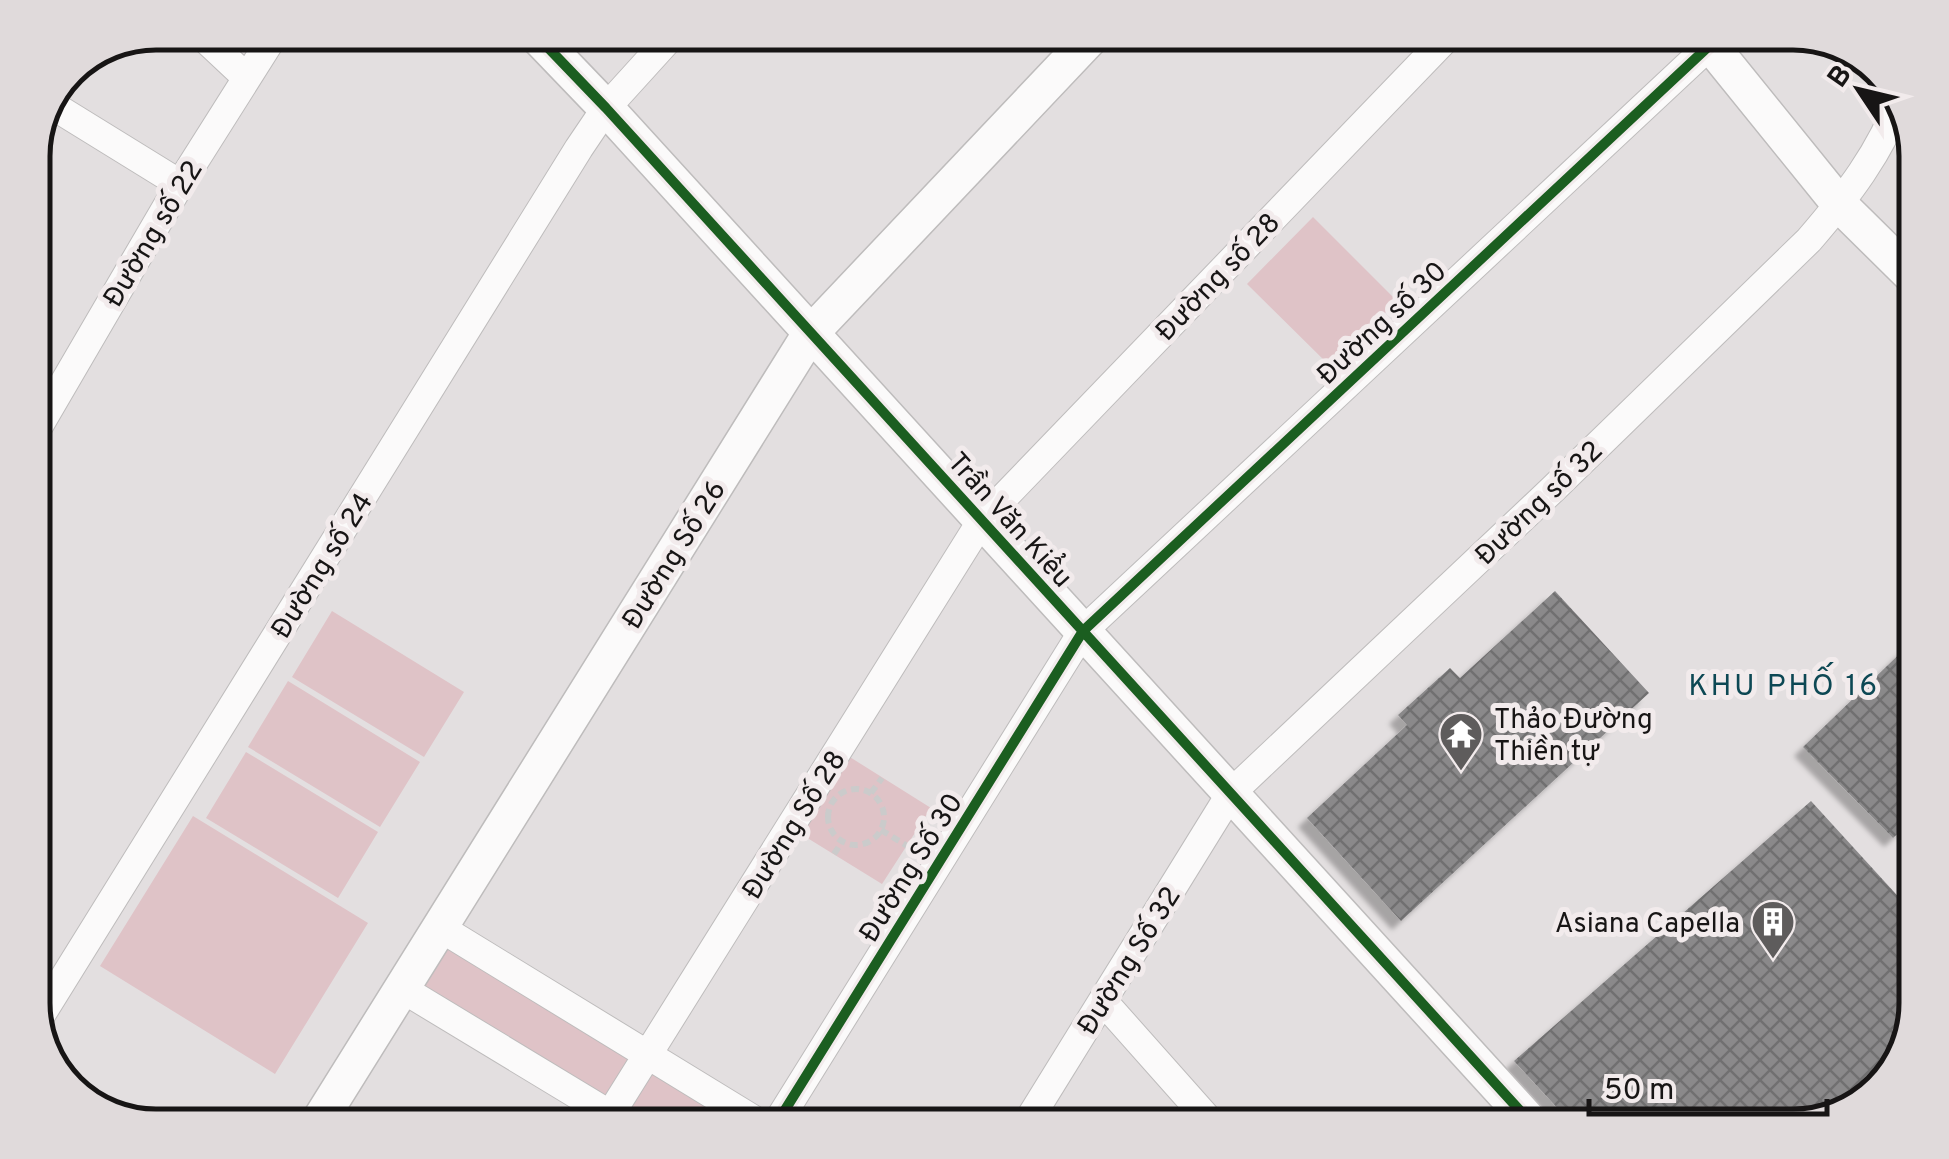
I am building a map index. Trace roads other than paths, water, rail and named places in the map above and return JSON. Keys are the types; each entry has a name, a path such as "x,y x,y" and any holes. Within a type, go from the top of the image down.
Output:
{"street":[{"path":"217,50 247,78"},
{"name":"Đường số 22","path":"50,407 180,184 265,50"},
{"name":"Trần Văn Kiểu","path":"550,50 1519,1109"},
{"path":"606,108 658,50"},
{"name":"Đường Số 26","path":"326,1109 810,334 1079,50"},
{"name":"Đường số 28","path":"982,520 1435,50"},
{"name":"Đường số 30","path":"1083,631 1693,50"},
{"path":"1714,50 1840,205 1899,263"},
{"name":"Đường số 24","path":"50,1001 606,108"},
{"path":"61,110 180,184"},
{"name":"Đường số 32","path":"1231,793 1567,476 1809,240 1840,205 1881,143 1892,119"},
{"name":"Đường Số 28","path":"621,1109 648,1055 982,520"},
{"name":"Đường Số 30","path":"786,1109 1083,631"},
{"name":"Đường Số 32","path":"1036,1109 1231,793"},
{"path":"440,927 736,1109"},
{"path":"401,988 592,1109"},
{"path":"1103,1000 1199,1109"}],"place":[{"name":"Thảo Đường Thiền tự","path":"1461,772"},
{"name":"Asiana Capella","path":"1773,960"}],"district":[{"name":"KHU PHỐ 16","path":"1784,685"}]}
